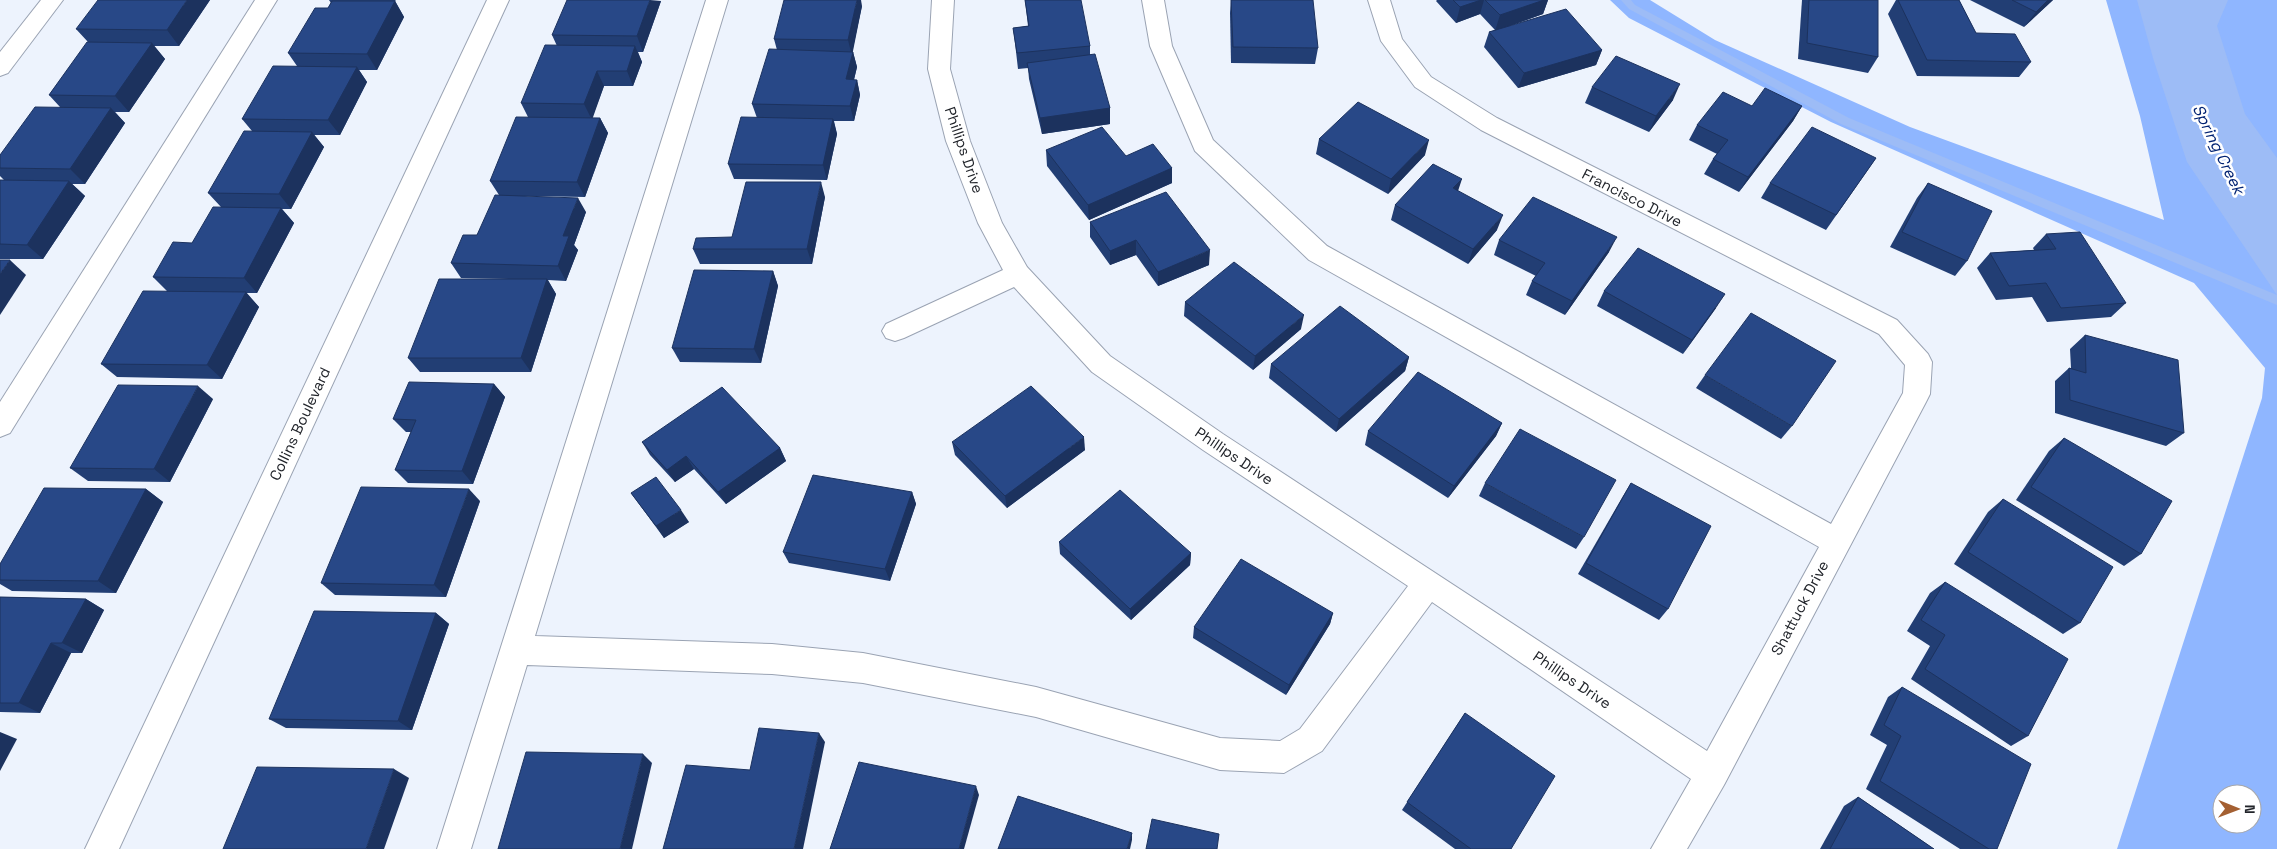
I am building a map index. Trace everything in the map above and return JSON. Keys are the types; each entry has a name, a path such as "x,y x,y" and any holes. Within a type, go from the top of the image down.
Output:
{"street":[{"path":"0,68 52,0"},
{"path":"0,425 266,0"},
{"name":"Collins Boulevard","path":"102,849 498,0"},
{"path":"454,849 717,0"},
{"name":"Phillips Drive","path":"943,0 939,69 954,123 990,223 1018,274 1101,364 1213,442 1428,583 1712,774"},
{"path":"1153,0 1161,46 1204,145 1318,253 1836,541"},
{"name":"Francisco Drive","path":"1379,0 1392,41 1423,82 1498,129 1888,327 1919,362"},
{"path":"895,331 1018,274"},
{"name":"Shattuck Drive","path":"1668,849 1712,774 1916,394 1919,362"},
{"path":"517,650 772,659 863,668 1036,702 1220,754 1284,757 1311,740 1428,583"}],"shaded area":[{"path":"1610,0 1650,0 1715,40 1910,127 2164,220 2140,116 2106,0 2277,0 2277,849 2117,849 2262,398 2265,368 2194,283 1831,122 1629,18"}],"water":[{"name":"Spring Creek","path":"2137,0 2228,0 2217,26 2245,114 2277,158 2277,295 2187,162 2153,58"}],"building":[{"path":"98,0 187,0 167,30 76,29"},
{"path":"567,0 650,0 637,36 552,35"},
{"path":"784,0 857,0 848,40 774,39"},
{"path":"1025,0 1081,0 1090,46 1017,53 1013,28 1029,26"},
{"path":"1231,0 1313,0 1318,48 1233,47"},
{"path":"1453,0 1481,0 1460,7"},
{"path":"1485,0 1544,0 1500,15"},
{"path":"1809,0 1878,0 1878,57 1807,43"},
{"path":"1898,0 1959,0 1976,33 2015,34 2031,62 1927,60"},
{"path":"2012,0 2048,0 2036,12"},
{"path":"332,1 395,1 367,54 288,53 315,8 328,8"},
{"path":"1566,9 1602,50 1524,73 1489,32"},
{"path":"87,42 152,43 115,96 49,95"},
{"path":"545,45 635,46 627,71 597,71 584,104 521,103"},
{"path":"769,49 853,52 846,79 857,80 850,106 752,104"},
{"path":"1095,54 1110,108 1040,118 1027,63"},
{"path":"1616,56 1680,84 1656,116 1592,87"},
{"path":"273,66 357,67 328,120 242,119"},
{"path":"1765,88 1802,106 1748,177 1713,159 1728,140 1697,125 1723,92 1752,106"},
{"path":"1358,102 1429,140 1391,179 1319,139"},
{"path":"35,107 111,108 70,169 0,168 0,155"},
{"path":"516,117 600,118 577,182 490,181"},
{"path":"741,117 833,119 823,165 728,164"},
{"path":"1102,127 1126,156 1153,144 1172,168 1088,205 1046,150"},
{"path":"1812,127 1876,158 1836,215 1770,183"},
{"path":"244,131 312,132 279,194 208,193"},
{"path":"1433,164 1462,179 1453,188 1503,215 1473,249 1395,205"},
{"path":"0,180 69,181 27,245 0,244"},
{"path":"746,182 821,182 807,249 693,249 696,238 732,237"},
{"path":"1928,183 1992,211 1967,261 1902,232"},
{"path":"1166,192 1210,250 1158,272 1136,240 1110,251 1090,222"},
{"path":"495,195 578,198 563,236 569,236 558,266 451,263 463,235 477,235"},
{"path":"1533,197 1617,237 1572,301 1532,281 1545,263 1499,240"},
{"path":"213,207 281,208 244,278 153,277 173,242 192,243"},
{"path":"2080,232 2126,303 2061,308 2046,283 2009,286 1990,253 2056,249 2046,234"},
{"path":"1638,248 1725,294 1692,340 1604,291"},
{"path":"0,260 10,260 0,274"},
{"path":"1234,262 1304,315 1255,356 1185,302"},
{"path":"694,270 773,271 754,349 672,348"},
{"path":"439,279 547,279 521,358 408,358"},
{"path":"143,291 246,292 207,365 101,364"},
{"path":"1340,306 1409,357 1339,419 1271,364"},
{"path":"1751,313 1836,361 1792,426 1705,375"},
{"path":"2085,335 2178,360 2184,433 2070,400 2069,368 2086,373"},
{"path":"1418,372 1502,423 1454,486 1368,431"},
{"path":"409,382 494,384 462,471 395,470 416,420 393,419"},
{"path":"118,385 198,386 154,469 70,468"},
{"path":"1031,386 1084,437 1005,496 952,442"},
{"path":"722,387 780,448 718,492 686,456 667,470 642,442"},
{"path":"1520,429 1616,480 1584,537 1485,483"},
{"path":"2064,438 2172,501 2141,554 2031,487"},
{"path":"813,475 912,492 885,569 783,552"},
{"path":"656,477 681,510 656,526 631,493"},
{"path":"1631,483 1711,526 1668,609 1586,563"},
{"path":"361,487 469,489 434,585 321,583"},
{"path":"44,488 146,489 98,581 0,580 0,564"},
{"path":"1120,490 1191,553 1130,609 1059,542"},
{"path":"2003,499 2113,567 2080,623 1968,552"},
{"path":"1241,559 1333,613 1289,685 1194,627"},
{"path":"1945,582 2068,659 2028,736 1925,669 1945,635 1921,620"},
{"path":"0,597 86,599 62,643 51,643 19,703 0,703"},
{"path":"314,611 436,613 398,721 269,719"},
{"path":"1902,687 2031,764 1997,849 1989,849 1880,781 1901,736 1884,725"},
{"path":"1465,713 1555,776 1511,849 1471,849 1407,802"},
{"path":"759,728 819,733 794,849 663,849 686,765 750,770"},
{"path":"526,752 643,754 620,849 498,849"},
{"path":"859,762 976,786 959,849 830,849"},
{"path":"257,767 394,769 366,849 223,849"},
{"path":"1018,796 1132,833 1127,849 998,849"},
{"path":"1858,797 1934,849 1830,849"},
{"path":"1152,819 1219,834 1217,849 1146,849"}],"waterway":[{"path":"1626,0 1632,7 1845,121 2277,300"}]}
